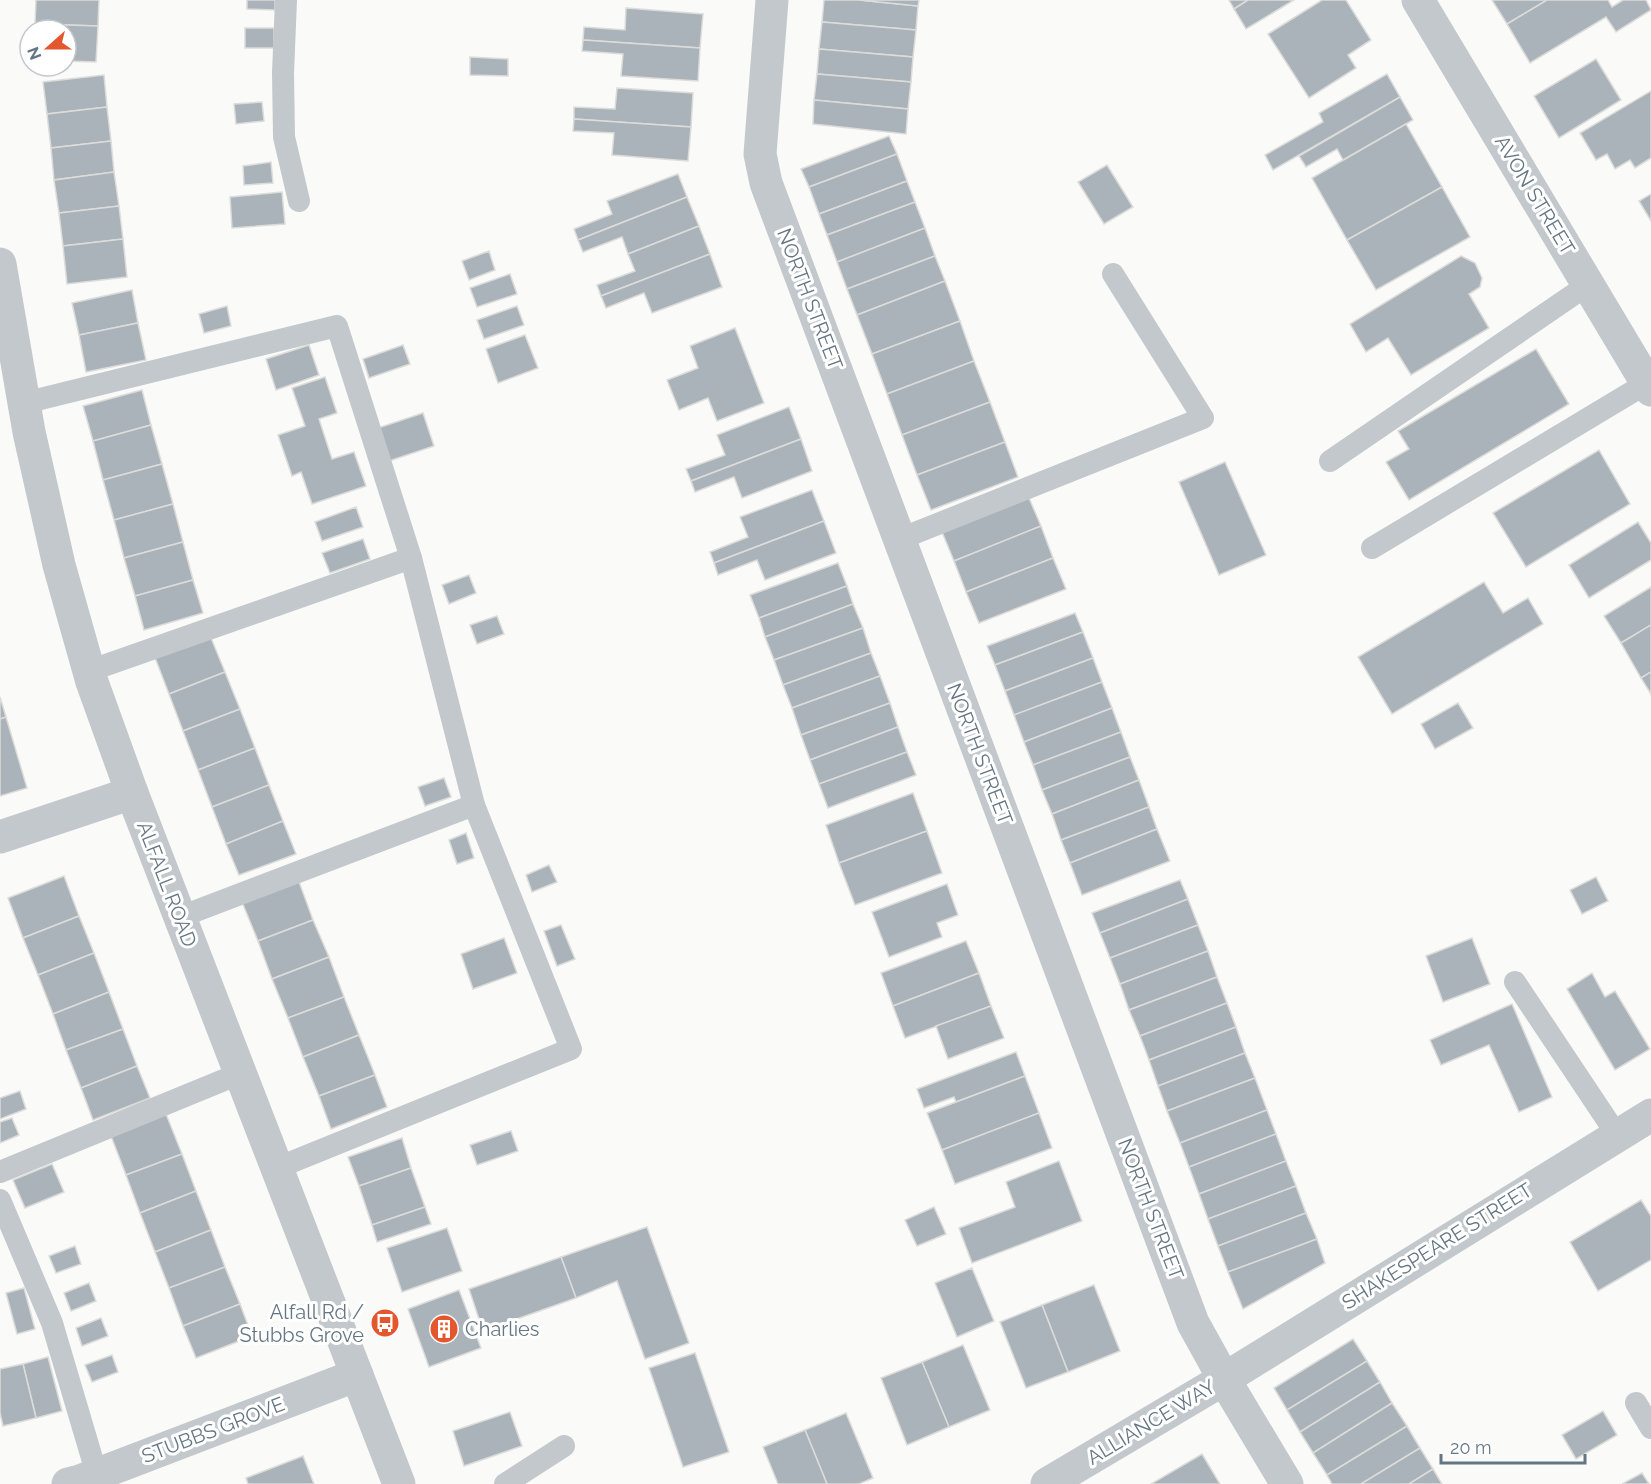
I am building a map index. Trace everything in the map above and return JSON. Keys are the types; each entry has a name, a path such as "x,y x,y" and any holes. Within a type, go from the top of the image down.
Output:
{"street":[{"name":"NORTH STREET","path":"772,0 760,153 766,183 1193,1323 1287,1484"},
{"name":"AVON STREET","path":"1418,0 1649,387"},
{"name":"ALFALL ROAD","path":"0,264 4,317 59,565 89,671 132,793 399,1484"},
{"path":"0,837 132,793"},
{"name":"SHAKESPEARE STREET","path":"1224,1379 1651,1115"},
{"name":"STUBBS GROVE","path":"97,1478 357,1375"},
{"name":"ALLIANCE WAY","path":"1047,1484 1224,1379"}],"lane":[{"path":"286,0 283,73 284,136 299,201"},
{"path":"900,539 1203,418 1113,274"},
{"path":"1330,461 1588,284"},
{"path":"24,403 337,326 411,558 474,805 571,1049 277,1168"},
{"path":"1372,548 1649,387"},
{"path":"89,671 411,558"},
{"path":"180,917 474,805"},
{"path":"1515,982 1617,1135"},
{"path":"0,1172 241,1073"},
{"path":"0,1200 52,1323 97,1478"},
{"path":"1636,1403 1651,1428"},
{"path":"505,1484 564,1446"}],"building":[{"path":"36,0 99,0 98,26 78,25 78,18 35,18"},
{"path":"247,0 275,0 275,10 247,9"},
{"path":"824,0 859,0 918,6 916,30 822,22"},
{"path":"859,0 919,0 918,6"},
{"path":"1229,0 1248,0 1234,9"},
{"path":"1248,0 1294,0 1246,29 1234,9"},
{"path":"1322,0 1346,0 1371,40 1348,55 1356,68 1309,98 1268,34"},
{"path":"1492,0 1547,0 1507,24"},
{"path":"1547,0 1608,0 1612,7 1623,0 1646,0 1651,10 1616,32 1606,17 1530,63 1507,24"},
{"path":"626,8 703,14 700,48 583,40 584,27 625,30"},
{"path":"822,22 916,30 913,57 819,49"},
{"path":"78,25 98,26 96,62 78,61"},
{"path":"245,28 274,28 274,48 245,48"},
{"path":"583,40 700,48 698,81 621,76 623,54 582,51"},
{"path":"819,49 913,57 911,82 817,74"},
{"path":"470,57 508,59 508,76 470,75"},
{"path":"1596,59 1621,100 1559,138 1534,96"},
{"path":"817,74 911,82 908,109 814,100"},
{"path":"1387,74 1400,97 1273,170 1265,155 1323,122 1319,113"},
{"path":"104,75 107,107 47,114 43,82"},
{"path":"617,88 693,93 691,127 574,119 574,107 615,109"},
{"path":"1651,91 1651,158 1635,168 1630,160 1615,169 1607,154 1596,160 1580,133"},
{"path":"1400,97 1413,120 1343,160 1337,149 1306,167 1299,156"},
{"path":"814,100 908,109 906,134 813,124"},
{"path":"262,102 264,121 236,124 234,104"},
{"path":"107,107 111,141 51,148 47,114"},
{"path":"574,119 691,127 688,161 612,155 614,133 573,131"},
{"path":"1406,124 1442,187 1347,240 1312,178"},
{"path":"889,136 897,154 809,187 801,169"},
{"path":"111,141 114,172 54,180 51,148"},
{"path":"897,154 907,181 819,214 809,187"},
{"path":"271,162 273,183 244,185 243,166"},
{"path":"1107,165 1133,207 1104,224 1078,182"},
{"path":"114,172 119,206 59,213 54,180"},
{"path":"678,174 687,197 578,240 574,229 612,214 607,201"},
{"path":"907,181 915,202 827,235 819,214"},
{"path":"1442,187 1470,237 1376,290 1347,240"},
{"path":"282,192 285,224 232,228 230,197"},
{"path":"1651,194 1651,221 1639,201"},
{"path":"687,197 699,226 628,254 622,237 583,252 578,240"},
{"path":"915,202 925,228 837,262 827,235"},
{"path":"119,206 123,239 63,246 59,213"},
{"path":"699,226 710,254 601,296 597,285 635,271 628,254"},
{"path":"925,228 935,256 847,289 837,262"},
{"path":"123,239 127,277 67,284 63,246"},
{"path":"489,251 495,270 469,280 462,261"},
{"path":"710,254 722,287 652,313 644,293 606,308 601,296"},
{"path":"935,256 945,281 857,315 847,289"},
{"path":"1461,256 1475,263 1482,278 1480,287 1469,294 1489,328 1411,375 1388,338 1366,352 1350,324"},
{"path":"510,274 517,294 477,307 470,288"},
{"path":"945,281 960,321 872,354 857,315"},
{"path":"132,290 138,323 79,335 72,303"},
{"path":"227,306 231,326 204,333 199,314"},
{"path":"517,306 524,325 484,339 477,320"},
{"path":"960,321 974,361 887,394 872,354"},
{"path":"138,323 146,360 86,372 79,335"},
{"path":"735,328 764,403 717,421 708,398 679,410 667,380 698,368 690,346"},
{"path":"525,335 538,368 498,383 486,349"},
{"path":"309,345 319,375 276,390 266,359"},
{"path":"403,345 410,364 369,378 363,359"},
{"path":"1536,349 1569,404 1409,500 1386,462 1409,449 1398,431"},
{"path":"974,361 990,402 902,435 887,394"},
{"path":"325,377 337,413 319,419 332,459 354,452 366,486 312,504 301,472 292,476 278,435 305,426 292,388"},
{"path":"142,390 151,425 93,441 83,406"},
{"path":"990,402 1005,442 917,475 902,435"},
{"path":"789,407 801,439 691,481 686,469 725,455 717,435"},
{"path":"423,413 434,446 386,462 375,429"},
{"path":"151,425 162,464 103,480 93,441"},
{"path":"801,439 812,471 742,498 734,477 695,492 691,481"},
{"path":"1005,442 1018,477 931,510 917,475"},
{"path":"1599,450 1630,504 1526,567 1493,513"},
{"path":"1225,462 1266,555 1219,575 1179,482"},
{"path":"162,464 173,504 114,520 103,480"},
{"path":"812,490 824,521 714,563 710,552 748,537 740,517"},
{"path":"1029,498 1041,526 954,561 942,532"},
{"path":"173,504 183,542 124,558 114,520"},
{"path":"356,507 363,527 322,541 315,522"},
{"path":"824,521 836,553 765,580 757,560 718,575 714,563"},
{"path":"1638,522 1651,543 1651,560 1589,598 1569,565"},
{"path":"1041,526 1053,558 966,592 954,561"},
{"path":"363,539 370,559 330,573 322,553"},
{"path":"183,542 193,580 135,596 124,558"},
{"path":"1053,558 1066,589 979,623 966,592"},
{"path":"838,563 847,586 759,618 750,595"},
{"path":"469,575 476,593 449,604 442,585"},
{"path":"193,580 203,613 144,630 135,596"},
{"path":"1484,582 1503,613 1528,598 1543,624 1392,714 1358,657"},
{"path":"847,586 853,604 765,637 759,618"},
{"path":"1651,587 1651,625 1621,643 1604,616"},
{"path":"853,604 863,628 774,660 765,637"},
{"path":"1075,613 1083,632 995,665 987,646"},
{"path":"497,616 504,634 477,644 470,625"},
{"path":"1651,625 1651,672 1641,678 1621,643"},
{"path":"863,628 871,653 783,685 774,660"},
{"path":"1083,632 1093,658 1005,691 995,665"},
{"path":"209,633 225,672 169,694 154,655"},
{"path":"871,653 880,676 792,708 783,685"},
{"path":"1093,658 1102,682 1014,715 1005,691"},
{"path":"225,672 240,709 183,731 169,694"},
{"path":"1651,672 1651,694 1641,678"},
{"path":"880,676 890,703 801,735 792,708"},
{"path":"1102,682 1112,708 1024,742 1014,715"},
{"path":"0,697 6,717 0,719"},
{"path":"890,703 898,727 810,760 801,735"},
{"path":"1458,703 1473,728 1435,749 1421,724"},
{"path":"1112,708 1121,732 1033,765 1024,742"},
{"path":"240,709 255,748 198,770 183,731"},
{"path":"6,717 27,788 0,796 0,719"},
{"path":"898,727 907,752 819,784 810,760"},
{"path":"1121,732 1130,757 1042,790 1033,765"},
{"path":"255,748 269,785 212,807 198,770"},
{"path":"907,752 916,775 828,808 819,784"},
{"path":"1130,757 1139,780 1052,814 1042,790"},
{"path":"444,778 451,797 425,806 418,787"},
{"path":"1139,780 1149,807 1061,840 1052,814"},
{"path":"269,785 283,821 226,844 212,807"},
{"path":"913,793 927,831 839,863 826,825"},
{"path":"1149,807 1157,829 1070,863 1061,840"},
{"path":"283,821 296,854 239,875 226,844"},
{"path":"1157,829 1170,861 1082,895 1070,863"},
{"path":"927,831 942,873 855,905 839,863"},
{"path":"466,833 474,858 457,864 449,840"},
{"path":"549,865 557,882 532,892 526,875"},
{"path":"64,876 79,916 23,938 8,898"},
{"path":"1596,877 1608,901 1582,914 1570,890"},
{"path":"298,879 313,920 258,941 242,902"},
{"path":"1180,880 1188,899 1100,933 1092,913"},
{"path":"947,884 958,915 937,923 942,937 889,957 872,912"},
{"path":"1188,899 1198,925 1110,958 1100,933"},
{"path":"79,916 94,953 38,975 23,938"},
{"path":"313,920 329,957 272,979 258,941"},
{"path":"561,925 575,959 557,966 544,931"},
{"path":"1198,925 1208,951 1120,984 1110,958"},
{"path":"504,938 517,973 473,989 461,954"},
{"path":"1472,938 1490,984 1443,1002 1426,956"},
{"path":"966,941 979,973 893,1006 881,973"},
{"path":"1208,951 1217,977 1129,1010 1120,984"},
{"path":"94,953 109,992 53,1014 38,975"},
{"path":"329,957 344,997 288,1018 272,979"},
{"path":"979,973 991,1006 905,1038 893,1006"},
{"path":"1592,973 1605,997 1615,991 1650,1049 1615,1070 1567,989"},
{"path":"1217,977 1227,1003 1140,1036 1129,1010"},
{"path":"109,992 123,1029 66,1050 53,1014"},
{"path":"344,997 359,1035 303,1057 288,1018"},
{"path":"1227,1003 1236,1027 1149,1060 1140,1036"},
{"path":"1512,1004 1552,1097 1519,1112 1489,1045 1441,1065 1430,1040"},
{"path":"991,1006 1004,1038 948,1059 936,1026"},
{"path":"1236,1027 1245,1053 1158,1086 1149,1060"},
{"path":"123,1029 137,1066 81,1088 66,1050"},
{"path":"359,1035 375,1075 319,1096 303,1057"},
{"path":"1016,1052 1025,1076 956,1102 954,1097 924,1108 917,1089"},
{"path":"1245,1053 1255,1078 1167,1111 1158,1086"},
{"path":"137,1066 150,1098 93,1120 81,1088"},
{"path":"375,1075 387,1107 331,1129 319,1096"},
{"path":"1025,1076 1039,1113 942,1150 927,1113"},
{"path":"1255,1078 1267,1110 1180,1143 1167,1111"},
{"path":"20,1091 26,1109 0,1119 0,1098"},
{"path":"1267,1110 1276,1134 1189,1167 1180,1143"},
{"path":"1039,1113 1052,1148 955,1184 942,1150"},
{"path":"166,1114 182,1154 126,1175 111,1136"},
{"path":"12,1118 19,1135 0,1143 0,1122"},
{"path":"511,1131 518,1151 477,1165 470,1145"},
{"path":"1276,1134 1286,1161 1199,1194 1189,1167"},
{"path":"402,1138 411,1168 359,1186 348,1157"},
{"path":"182,1154 196,1191 140,1213 126,1175"},
{"path":"1059,1161 1082,1221 972,1263 959,1228 1015,1207 1006,1182"},
{"path":"1286,1161 1296,1186 1208,1219 1199,1194"},
{"path":"52,1164 64,1192 25,1208 13,1180"},
{"path":"411,1168 425,1207 372,1225 359,1186"},
{"path":"1296,1186 1306,1213 1218,1246 1208,1219"},
{"path":"196,1191 211,1230 155,1252 140,1213"},
{"path":"1641,1200 1651,1216 1651,1260 1598,1291 1570,1242"},
{"path":"425,1207 431,1224 377,1242 372,1225"},
{"path":"934,1207 946,1234 917,1246 905,1220"},
{"path":"1306,1213 1317,1239 1228,1272 1218,1246"},
{"path":"647,1227 689,1343 645,1359 617,1281 576,1298 561,1257"},
{"path":"447,1228 462,1271 402,1292 387,1248"},
{"path":"211,1230 225,1267 169,1288 155,1252"},
{"path":"1317,1239 1325,1263 1243,1309 1228,1272"},
{"path":"75,1246 81,1264 56,1273 49,1256"},
{"path":"561,1257 576,1298 483,1331 469,1289"},
{"path":"225,1267 240,1304 183,1326 169,1288"},
{"path":"972,1268 994,1321 957,1337 935,1283"},
{"path":"89,1283 96,1301 71,1311 64,1293"},
{"path":"1094,1285 1120,1351 1068,1372 1042,1305"},
{"path":"24,1288 35,1329 17,1334 6,1293"},
{"name":"Charlies","path":"459,1290 481,1348 429,1367 408,1309"},
{"path":"240,1304 252,1336 196,1358 183,1326"},
{"path":"1042,1305 1068,1372 1026,1388 1000,1322"},
{"path":"101,1318 108,1336 82,1346 76,1328"},
{"path":"1353,1339 1367,1361 1287,1410 1274,1388"},
{"path":"963,1345 990,1410 949,1427 922,1362"},
{"path":"695,1353 729,1452 683,1467 649,1368"},
{"path":"112,1355 118,1372 92,1382 85,1365"},
{"path":"48,1357 62,1411 36,1418 23,1364"},
{"path":"1367,1361 1380,1382 1300,1432 1287,1410"},
{"path":"922,1362 949,1427 907,1445 881,1378"},
{"path":"23,1364 36,1418 3,1426 0,1413 0,1369"},
{"path":"1380,1382 1392,1403 1313,1453 1300,1432"},
{"path":"1392,1403 1407,1426 1327,1475 1313,1453"},
{"path":"1603,1411 1617,1435 1576,1459 1562,1435"},
{"path":"510,1412 522,1446 464,1466 453,1431"},
{"path":"846,1413 873,1478 859,1484 827,1484 805,1430"},
{"path":"1407,1426 1420,1448 1361,1484 1332,1484 1327,1475"},
{"path":"805,1430 827,1484 778,1484 763,1447"},
{"path":"1420,1448 1433,1469 1409,1484 1361,1484"},
{"path":"1202,1454 1220,1484 1151,1484"},
{"path":"303,1456 314,1484 248,1484 246,1478"},
{"path":"1433,1469 1442,1484 1409,1484"},
{"path":"1642,1473 1649,1484 1622,1484"}],"place":[{"name":"Alfall Rd / Stubbs Grove","path":"385,1323"},
{"name":"Charlies","path":"444,1329"}]}
